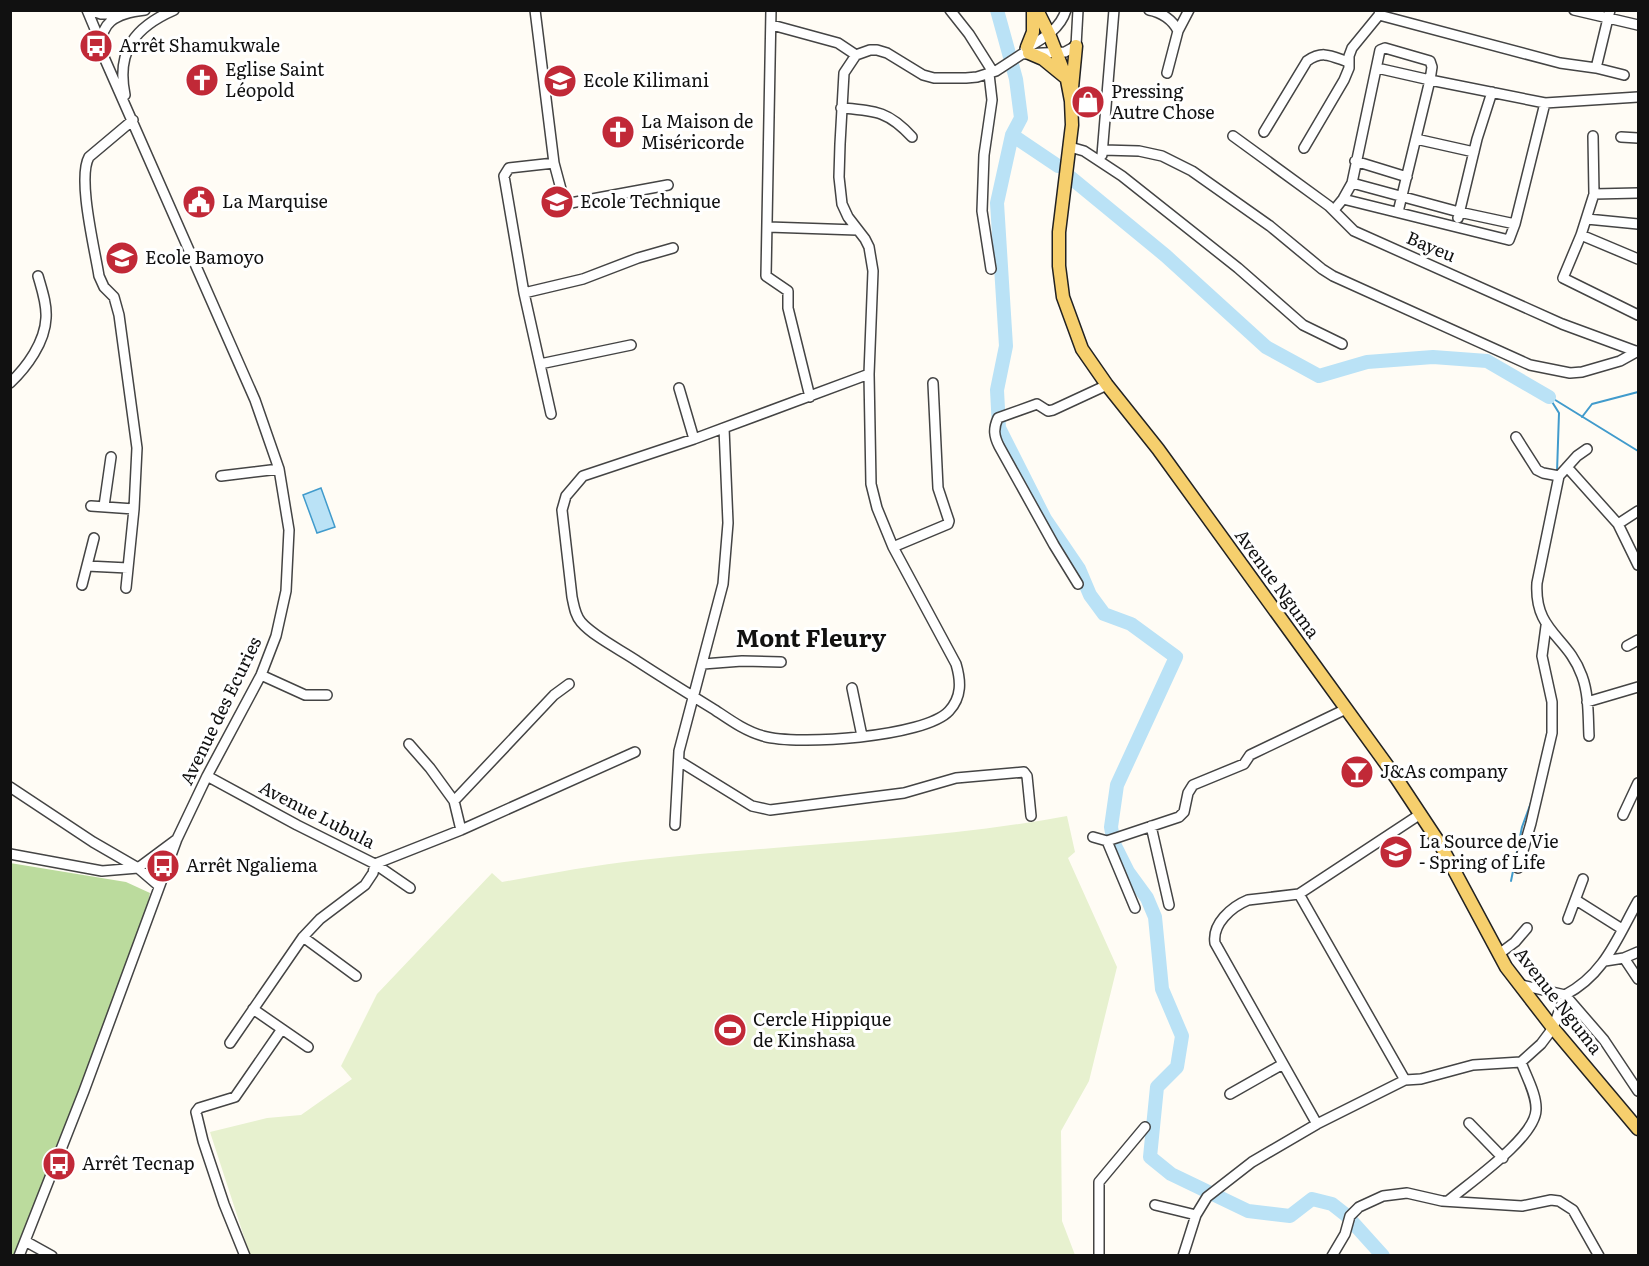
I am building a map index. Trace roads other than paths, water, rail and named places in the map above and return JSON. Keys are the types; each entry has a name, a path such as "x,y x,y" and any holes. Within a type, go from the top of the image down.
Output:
{"main road":[{"name":"Avenue Nguma","path":"1035,10 1057,52 1067,80 1071,101 1070,147 1059,232 1059,266 1062,297 1082,349 1107,385 1158,449 1397,779 1440,844 1506,967 1553,1028 1638,1129"},
{"path":"1035,10 1033,32 1025,51 1043,59 1067,80"},
{"path":"1071,101 1076,46"}],"street":[{"path":"88,10 101,14 122,14 145,10"},
{"name":"Avenue des Ecuries","path":"20,1256 177,838 261,675 276,636 286,591 289,530 279,469 255,400 103,55 88,10"},
{"name":"Avenue des Ecuries","path":"128,109 122,78 125,56 142,27 174,10"},
{"path":"535,10 554,163 565,204 668,185"},
{"path":"771,10 766,276 788,291 788,308 810,397"},
{"path":"950,10 994,71 984,155 982,211 991,269"},
{"path":"868,374 694,439 583,476 566,496 562,510 572,597 579,620 620,650 745,729 776,739 814,741 885,734 930,723 950,711 960,687 956,664 892,547 877,508 871,484 868,374 872,262 865,239 856,230 842,204 839,177 844,74 856,55 877,50 887,53 916,72 934,78 966,78 994,71 1049,34 1062,21 1066,10"},
{"path":"1025,51 1069,51 1076,46 1078,10"},
{"path":"1102,162 1114,10"},
{"path":"1167,73 1178,32 1190,10"},
{"path":"1574,10 1609,15 1638,25"},
{"path":"1153,11 1172,22 1178,32"},
{"path":"1304,148 1344,80 1349,68 1348,62 1352,48 1380,13 1560,63 1624,75"},
{"path":"100,41 107,25 112,19 122,14"},
{"path":"1596,68 1609,15"},
{"path":"771,25 838,43 856,55"},
{"path":"1334,210 1352,183 1380,50 1385,48 1430,61 1432,68 1398,212"},
{"path":"1264,132 1307,61 1315,55 1325,54 1348,62"},
{"path":"1377,68 1545,103 1638,97"},
{"path":"1455,226 1492,92"},
{"path":"1343,199 1509,240 1545,103"},
{"path":"841,108 880,113 897,121 912,137"},
{"path":"126,588 137,448 119,315 114,297 104,287 99,276 84,180 89,157 132,120"},
{"name":"Bayeu","path":"1233,136 1334,210 1347,226 1360,234 1562,324 1638,352"},
{"path":"1593,136 1594,194 1587,219 1563,277 1638,315"},
{"path":"1621,137 1638,138"},
{"path":"1416,139 1474,152"},
{"path":"1070,147 1102,162 1238,268 1303,325 1342,344"},
{"path":"1103,150 1150,153 1162,156 1192,171 1270,226 1333,276 1530,365 1570,373 1582,372 1620,361 1638,352"},
{"path":"1355,161 1407,177"},
{"path":"550,414 524,293 504,176 509,168 554,163"},
{"path":"1352,183 1515,224"},
{"path":"1594,194 1638,193"},
{"path":"1587,219 1638,224"},
{"path":"768,226 856,230"},
{"path":"1581,235 1638,259"},
{"path":"524,293 583,279 638,258 673,248"},
{"path":"10,383 34,352 43,336 46,319 45,303 39,276"},
{"path":"540,364 631,345"},
{"path":"892,547 948,525 949,521 938,488 933,383"},
{"path":"1078,584 996,440 994,429 1000,417 1037,404 1048,411 1053,410 1107,385"},
{"path":"679,388 694,439"},
{"path":"675,825 680,751 723,584 728,523 724,428"},
{"path":"1516,437 1538,470 1555,475"},
{"path":"1587,449 1555,475 1537,583 1538,609 1546,626 1569,651 1582,677 1587,702 1589,736"},
{"path":"104,506 111,457"},
{"path":"1567,467 1618,524 1638,561"},
{"path":"221,476 279,469"},
{"path":"91,506 134,509"},
{"path":"1618,524 1638,511"},
{"path":"82,585 94,538"},
{"path":"87,566 128,568"},
{"path":"1518,868 1552,733 1552,702 1542,656 1546,626"},
{"path":"1627,646 1638,640"},
{"path":"703,664 742,661 781,662"},
{"path":"261,675 305,694 327,694"},
{"path":"454,801 554,695 569,684"},
{"path":"1587,702 1638,687"},
{"path":"852,688 861,736"},
{"path":"1094,837 1109,840 1182,815 1190,789 1196,783 1244,764 1250,755 1346,709"},
{"path":"409,744 454,801 461,830"},
{"path":"230,1043 303,937 320,919 365,885 373,873 375,864 461,830 635,752"},
{"path":"679,761 752,806 770,810 903,793 956,778 1024,772 1027,776 1031,816"},
{"name":"Avenue Lubula","path":"207,776 375,864 410,888"},
{"path":"10,787 93,842 138,868 159,886"},
{"path":"1623,815 1637,789"},
{"path":"1317,1124 1215,943 1214,935 1220,921 1242,903 1253,899 1299,894 1419,815"},
{"path":"1151,826 1169,905"},
{"path":"10,854 102,871 138,868 177,838"},
{"path":"1109,840 1135,908"},
{"path":"1568,919 1583,879"},
{"path":"1299,894 1404,1080"},
{"path":"1576,900 1622,929"},
{"path":"1183,1256 1196,1215 1214,1190 1252,1162 1317,1124 1404,1080 1421,1079 1473,1065 1521,1062 1541,1044 1553,1028 1565,995 1581,986 1605,961 1638,901"},
{"path":"1499,954 1515,942 1527,928"},
{"path":"303,937 356,976"},
{"path":"1605,961 1624,958 1638,952"},
{"path":"1624,958 1638,979"},
{"path":"1521,985 1565,995 1604,1040 1638,1091"},
{"path":"253,1009 308,1047"},
{"path":"245,1256 224,1204 196,1112 199,1108 235,1097 282,1029"},
{"path":"1448,1201 1503,1158 1530,1126 1536,1112 1535,1101 1521,1062"},
{"path":"1230,1094 1283,1064"},
{"path":"1469,1123 1503,1158"},
{"path":"1099,1256 1099,1182 1144,1127"},
{"path":"1332,1256 1348,1227 1349,1219 1361,1205 1389,1194 1407,1193 1448,1201 1522,1206 1551,1200 1559,1201 1573,1210 1599,1256"},
{"path":"1155,1205 1196,1215"},
{"path":"25,1241 52,1256"}],"water":[{"path":"321,488 335,527 317,533 303,495"}],"waterway":[{"path":"997,10 1016,79 1021,118 1012,135 997,203 1006,346 997,390 999,428 1045,519 1079,569 1090,595 1104,614 1131,624 1176,657 1117,785 1111,827 1114,844 1128,872 1147,898 1155,917 1162,989 1182,1036 1177,1067 1157,1087 1150,1157 1171,1174 1248,1211 1290,1216 1312,1199 1332,1204 1346,1215 1383,1256"},
{"path":"1012,135 1058,166"},
{"path":"1070,177 1166,256 1266,347 1319,376 1367,362 1433,357 1487,361 1549,397"},
{"path":"1582,417 1592,404 1638,392"},
{"path":"1549,397 1559,413 1557,472"},
{"path":"1552,398 1638,451"},
{"path":"1545,744 1548,729"},
{"path":"1511,881 1522,827 1533,797"}],"place":[{"name":"Arrêt Shamukwale","path":"96,46"},
{"name":"Eglise Saint Léopold","path":"202,80"},
{"name":"Ecole Kilimani","path":"560,81"},
{"name":"Pressing Autre Chose","path":"1088,102"},
{"name":"La Maison de Miséricorde","path":"618,132"},
{"name":"La Marquise","path":"199,202"},
{"name":"Ecole Technique","path":"557,202"},
{"name":"Ecole Bamoyo","path":"122,258"},
{"name":"J&As company","path":"1357,772"},
{"name":"La Source de Vie - Spring of Life","path":"1396,852"},
{"name":"Arrêt Ngaliema","path":"163,866"},
{"name":"Cercle Hippique de Kinshasa","path":"730,1030"},
{"name":"Arrêt Tecnap","path":"59,1164"}],"district":[{"name":"Mont Fleury","path":"811,639"}]}
